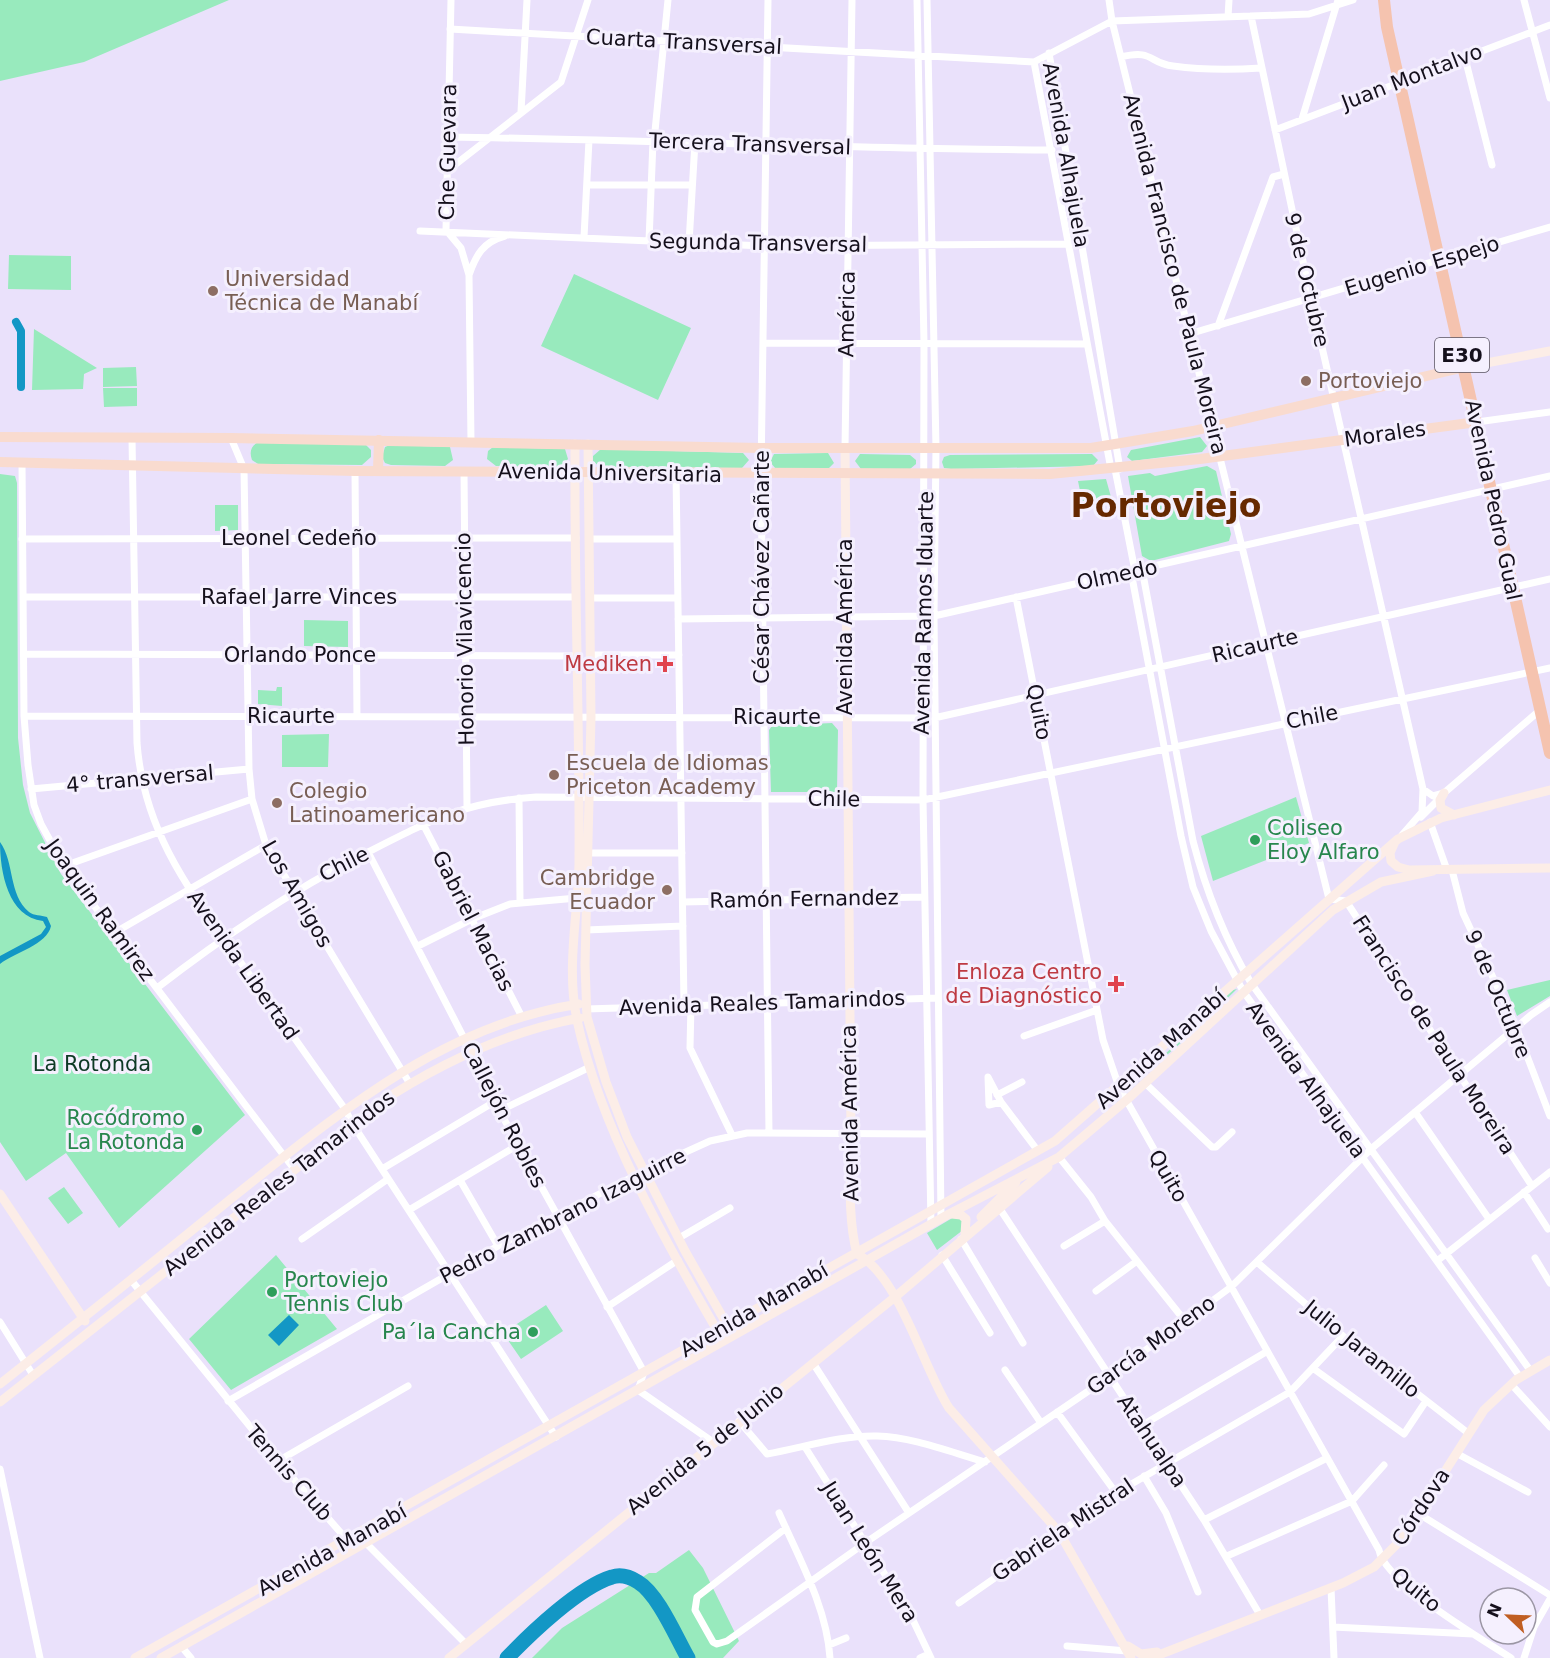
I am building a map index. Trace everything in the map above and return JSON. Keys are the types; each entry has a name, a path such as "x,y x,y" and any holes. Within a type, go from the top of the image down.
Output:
{"highway":[{"name":"Avenida Pedro Gual","path":"1384,0 1386,27 1465,368 1530,672 1550,753"}],"main road":[{"path":"1465,368 1550,351"},
{"name":"Avenida Universitaria","path":"0,437 231,438 761,448 1035,450 1111,446 1212,427 1465,368"},
{"name":"Morales","path":"1220,456 1477,422"},
{"path":"378,470 379,440"},
{"path":"574,444 578,797 577,898 573,942 590,1067 608,1119 635,1176 678,1260 724,1341"},
{"path":"588,444 591,717 589,853 582,1010 613,1104 644,1171 734,1336"},
{"name":"Avenida América","path":"845,448 845,717 852,1222 857,1254"},
{"name":"Avenida Universitaria","path":"0,462 244,469 464,471 575,476 676,473 1050,474 1116,469 1220,456"},
{"name":"Avenida Manabí","path":"135,1658 1038,1151 1054,1141 1119,1087 1398,839 1430,822 1454,814 1550,790"},
{"path":"1444,793 1440,801 1442,808 1454,814"},
{"path":"1398,839 1390,853 1394,865 1409,870 1550,868"},
{"name":"Avenida Manabí","path":"161,1658 945,1217 1059,1157 1126,1101 1251,983 1333,910 1381,882 1433,871"},
{"name":"Avenida Reales Tamarindos","path":"0,1384 345,1109 403,1070 465,1040 522,1017 582,1010"},
{"name":"Avenida Reales Tamarindos","path":"0,1402 351,1123 410,1084 468,1054 582,1010"},
{"name":"Avenida 5 de Junio","path":"449,1658 895,1297 963,1236 1023,1176 1054,1141"},
{"name":"Avenida 5 de Junio","path":"963,1236 1000,1209 1059,1157"},
{"path":"0,1194 4,1208 91,1330"},
{"path":"945,1217 958,1213 966,1219 963,1236"},
{"path":"857,1254 868,1260 895,1297 943,1399 989,1460 1059,1532 1129,1652 1136,1658"},
{"name":"Córdova","path":"1151,1658 1171,1648 1195,1641 1331,1588 1380,1559 1419,1514 1484,1410 1520,1377 1550,1360"},
{"path":"270,1584 276,1593"},
{"name":"Córdova","path":"1163,1658 1195,1641"},
{"path":"1129,1652 1145,1655 1171,1648"}],"street":[{"name":"Che Guevara","path":"451,0 446,230 461,248 469,275 471,442"},
{"path":"521,112 527,0"},
{"path":"447,171 561,82 588,0"},
{"path":"649,241 654,141 668,0"},
{"name":"César Chávez Cañarte","path":"768,0 761,474 769,1133"},
{"name":"América","path":"845,448 852,0"},
{"name":"Avenida Ramos Iduarte","path":"917,0 924,344 930,448 923,615 922,718 927,1134 931,1225"},
{"name":"Avenida Ramos Iduarte","path":"927,0 934,344 930,474 934,615 941,1206 945,1217"},
{"name":"Avenida Francisco de Paula Moreira","path":"1109,0 1112,21 1285,722"},
{"path":"1228,17 1229,0"},
{"path":"1049,53 1112,21 1309,14 1353,0"},
{"path":"1524,0 1550,98"},
{"path":"1302,119 1338,3"},
{"name":"9 de Octubre","path":"1251,16 1311,299 1423,789"},
{"name":"Juan Montalvo","path":"1275,130 1550,25"},
{"name":"Cuarta Transversal","path":"450,29 1034,62"},
{"path":"1121,57 1140,52 1173,66 1214,70 1262,68"},
{"name":"Avenida Alhajuela","path":"1049,53 1111,446 1087,344 1034,62 1049,53"},
{"path":"1465,57 1492,165"},
{"name":"Tercera Transversal","path":"448,137 765,143 920,150 1052,150"},
{"path":"584,237 589,140"},
{"path":"689,243 695,142"},
{"path":"1218,326 1273,177 1284,174"},
{"path":"588,185 692,185"},
{"name":"Eugenio Espejo","path":"1189,334 1550,227"},
{"path":"420,231 446,230"},
{"name":"Segunda Transversal","path":"446,230 764,246 1070,244"},
{"path":"469,275 480,250 488,242 512,234"},
{"path":"763,343 1087,344"},
{"name":"Morales","path":"1477,422 1550,412"},
{"name":"Avenida Libertad","path":"132,438 136,716 141,779 158,833 188,888 345,1109 351,1123 556,1437"},
{"path":"231,438 244,469"},
{"path":"1111,446 1136,571"},
{"name":"Joaquin Ramirez","path":"22,462 24,716 31,789 41,824 64,866 294,1169"},
{"name":"Los Amigos","path":"244,469 249,769 252,799 266,845 410,1084"},
{"path":"356,471 357,716"},
{"name":"Honorio Vilavicencio","path":"464,471 467,807"},
{"path":"676,473 683,926 690,1048 732,1135"},
{"name":"Olmedo","path":"678,618 934,615 1550,476"},
{"name":"Leonel Cedeño","path":"22,539 576,538"},
{"path":"589,539 677,539"},
{"name":"Avenida Alhajuela","path":"1136,571 1160,667 1193,841 1205,886 1245,974 1530,1370"},
{"name":"Avenida Alhajuela","path":"1136,571 1148,670 1164,750 1193,887 1211,931 1243,991 1520,1377"},
{"name":"Ricaurte","path":"24,716 934,718 1550,579"},
{"name":"Rafael Jarre Vinces","path":"23,597 576,597"},
{"name":"Quito","path":"1016,597 1103,1040 1119,1087 1351,1500 1380,1559 1419,1595 1511,1658"},
{"path":"590,598 678,598"},
{"name":"Orlando Ponce","path":"24,654 577,656"},
{"path":"590,655 679,655"},
{"name":"Chile","path":"157,988 223,937 293,891 423,824 467,807 519,798 578,797 923,800 1550,668"},
{"path":"1398,839 1444,793 1539,711"},
{"name":"Francisco de Paula Moreira","path":"1285,722 1329,899 1346,901 1532,1186"},
{"name":"4° transversal","path":"31,789 249,769"},
{"path":"1423,789 1433,796 1444,793"},
{"path":"1418,820 1424,806 1423,789"},
{"path":"519,798 520,902"},
{"path":"64,866 252,799"},
{"name":"9 de Octubre","path":"1430,822 1450,870 1463,913 1515,1028 1550,1116"},
{"name":"Gabriel Macias","path":"423,824 522,1017"},
{"path":"114,933 188,888 266,845"},
{"name":"Callejón Robles","path":"368,852 465,1040 468,1054 644,1372"},
{"path":"589,853 682,853"},
{"name":"Ramón Fernandez","path":"683,902 924,897"},
{"path":"418,946 472,919 520,902 577,898"},
{"path":"586,930 683,926"},
{"name":"Avenida Reales Tamarindos","path":"582,1010 688,1004 938,998"},
{"name":"García Moreno","path":"786,1528 697,1598 695,1610 713,1642 717,1644 727,1641 865,1543 1109,1377 1231,1287 1258,1263 1362,1157 1459,1073 1550,1002"},
{"path":"1024,1036 1097,1010"},
{"path":"499,1111 590,1067"},
{"path":"1001,1102 989,1105 988,1077 1001,1102 1038,1151"},
{"path":"997,1095 1022,1082"},
{"path":"1145,1083 1212,1147 1216,1147 1232,1132"},
{"path":"382,1169 494,1102"},
{"path":"1415,1112 1489,1219"},
{"name":"Pedro Zambrano Izaguirre","path":"228,1401 498,1246 704,1143 732,1135 769,1133 927,1134"},
{"path":"409,1210 518,1145"},
{"path":"1059,1157 1091,1197 1105,1221 1185,1321"},
{"path":"1437,1261 1550,1172"},
{"path":"302,1239 388,1179"},
{"path":"460,1179 498,1246"},
{"path":"1524,1192 1549,1229"},
{"path":"679,1238 730,1208"},
{"name":"Atahualpa","path":"1000,1209 1204,1520 1260,1615"},
{"path":"1064,1246 1105,1221"},
{"path":"963,1236 1023,1343"},
{"path":"942,1255 990,1333"},
{"path":"1535,1258 1550,1283"},
{"path":"607,1307 678,1260"},
{"path":"1096,1291 1137,1261"},
{"name":"Julio Jaramillo","path":"1258,1263 1343,1336 1468,1433"},
{"name":"Tennis Club","path":"131,1280 278,1461 348,1540 367,1544"},
{"path":"0,1322 33,1375"},
{"name":"Gabriela Mistral","path":"959,1603 1116,1493 1290,1392 1343,1336"},
{"path":"1142,1426 1266,1352"},
{"path":"813,1363 909,1513"},
{"path":"1314,1369 1404,1434 1426,1401"},
{"path":"1005,1370 1041,1423"},
{"path":"644,1372 638,1390 713,1442"},
{"path":"1511,1384 1550,1427"},
{"path":"278,1461 408,1386"},
{"path":"1057,1412 1116,1493"},
{"path":"739,1421 767,1454 860,1436 902,1439 989,1460"},
{"name":"Juan León Mera","path":"805,1447 911,1616 930,1656"},
{"path":"1456,1453 1528,1492"},
{"path":"1204,1520 1327,1458"},
{"path":"1227,1556 1351,1500 1384,1464"},
{"path":"0,1469 40,1658"},
{"path":"1144,1476 1166,1513 1198,1592"},
{"path":"779,1513 809,1583 829,1646 830,1658"},
{"path":"1419,1514 1550,1597 1534,1628 1524,1658"},
{"path":"367,1544 466,1644"},
{"path":"1331,1588 1334,1658"},
{"path":"1333,1627 1473,1634"},
{"path":"829,1646 846,1638"},
{"path":"181,1646 191,1658"},
{"path":"1067,1646 1129,1652"},
{"path":"920,1658 930,1656"}],"green space":[{"path":"0,0 229,0 84,62 0,81"},
{"path":"9,255 71,256 71,290 8,289"},
{"path":"574,274 691,328 658,400 541,346"},
{"path":"34,329 97,368 84,374 83,389 32,390"},
{"path":"136,367 137,386 103,387 103,368"},
{"path":"103,388 137,388 137,406 104,407"},
{"path":"1200,437 1207,446 1202,452 1132,461 1127,457 1131,450"},
{"path":"259,442 364,443 371,450 371,457 362,465 258,464 252,460 251,452 252,447"},
{"path":"390,445 450,447 453,460 445,466 391,465 385,463 382,457 385,447"},
{"path":"493,447 565,449 568,459 561,467 496,466 487,459 488,451"},
{"path":"601,449 743,453 749,460 742,468 600,467 593,461 593,456"},
{"path":"828,453 834,463 828,469 776,469 770,462 774,454"},
{"path":"860,454 910,455 916,460 916,464 910,469 861,469 855,461"},
{"path":"1092,454 1098,460 1093,466 951,469 944,468 942,462 944,457 950,455"},
{"path":"1207,466 1216,471 1231,534 1229,541 1151,561 1142,556 1128,476 1150,473 1155,476"},
{"name":"La Rotonda","path":"0,474 15,476 17,483 18,738 23,785 30,813 61,874 245,1115 119,1228 66,1153 26,1181 0,1142"},
{"path":"1106,479 1111,497 1082,501 1078,481"},
{"path":"215,505 238,505 238,530 215,531"},
{"path":"304,620 348,621 348,647 304,646"},
{"path":"277,687 282,687 282,706 258,704 258,690 276,691"},
{"path":"832,723 838,730 837,792 771,792 769,730 772,726"},
{"path":"329,734 328,767 282,767 282,735"},
{"name":"Coliseo Eloy Alfaro","path":"1296,797 1309,843 1213,881 1201,836"},
{"path":"1550,980 1550,996 1517,1016 1507,990"},
{"path":"1237,989 1183,1041 1130,1087 1233,990"},
{"path":"64,1187 83,1213 68,1224 48,1198"},
{"path":"954,1217 962,1218 963,1230 937,1250 927,1233"},
{"name":"Portoviejo Tennis Club","path":"276,1255 337,1329 231,1390 189,1339"},
{"name":"Pa´la Cancha","path":"546,1305 563,1331 521,1359 503,1333"},
{"path":"689,1550 703,1568 739,1641 723,1658 532,1658 562,1628 649,1573 656,1573"}],"water":[{"path":"0,842 5,850 22,905 35,915 47,917 51,926 48,933 37,943 0,964 0,956 41,934 46,927 43,921 31,918 22,911 8,891 4,879"},
{"path":"289,1315 299,1325 279,1346 268,1335"}],"waterway":[{"path":"16,322 21,331 21,387"},
{"path":"507,1658 571,1600 599,1582 619,1576 629,1577 638,1582 653,1596 688,1658"}],"place":[{"name":"Universidad Técnica de Manabí","path":"213,291"},
{"name":"Portoviejo","path":"1306,381"},
{"name":"Mediken","path":"665,664"},
{"name":"Escuela de Idiomas Priceton Academy","path":"554,775"},
{"name":"Colegio Latinoamericano","path":"277,803"},
{"name":"Coliseo Eloy Alfaro","path":"1255,840"},
{"name":"Cambridge Ecuador","path":"667,890"},
{"name":"Enloza Centro de Diagnóstico","path":"1116,984"},
{"name":"Rocódromo La Rotonda","path":"197,1130"},
{"name":"Portoviejo Tennis Club","path":"272,1292"},
{"name":"Pa´la Cancha","path":"533,1332"}],"district":[{"name":"Portoviejo","path":"1166,505"}]}
